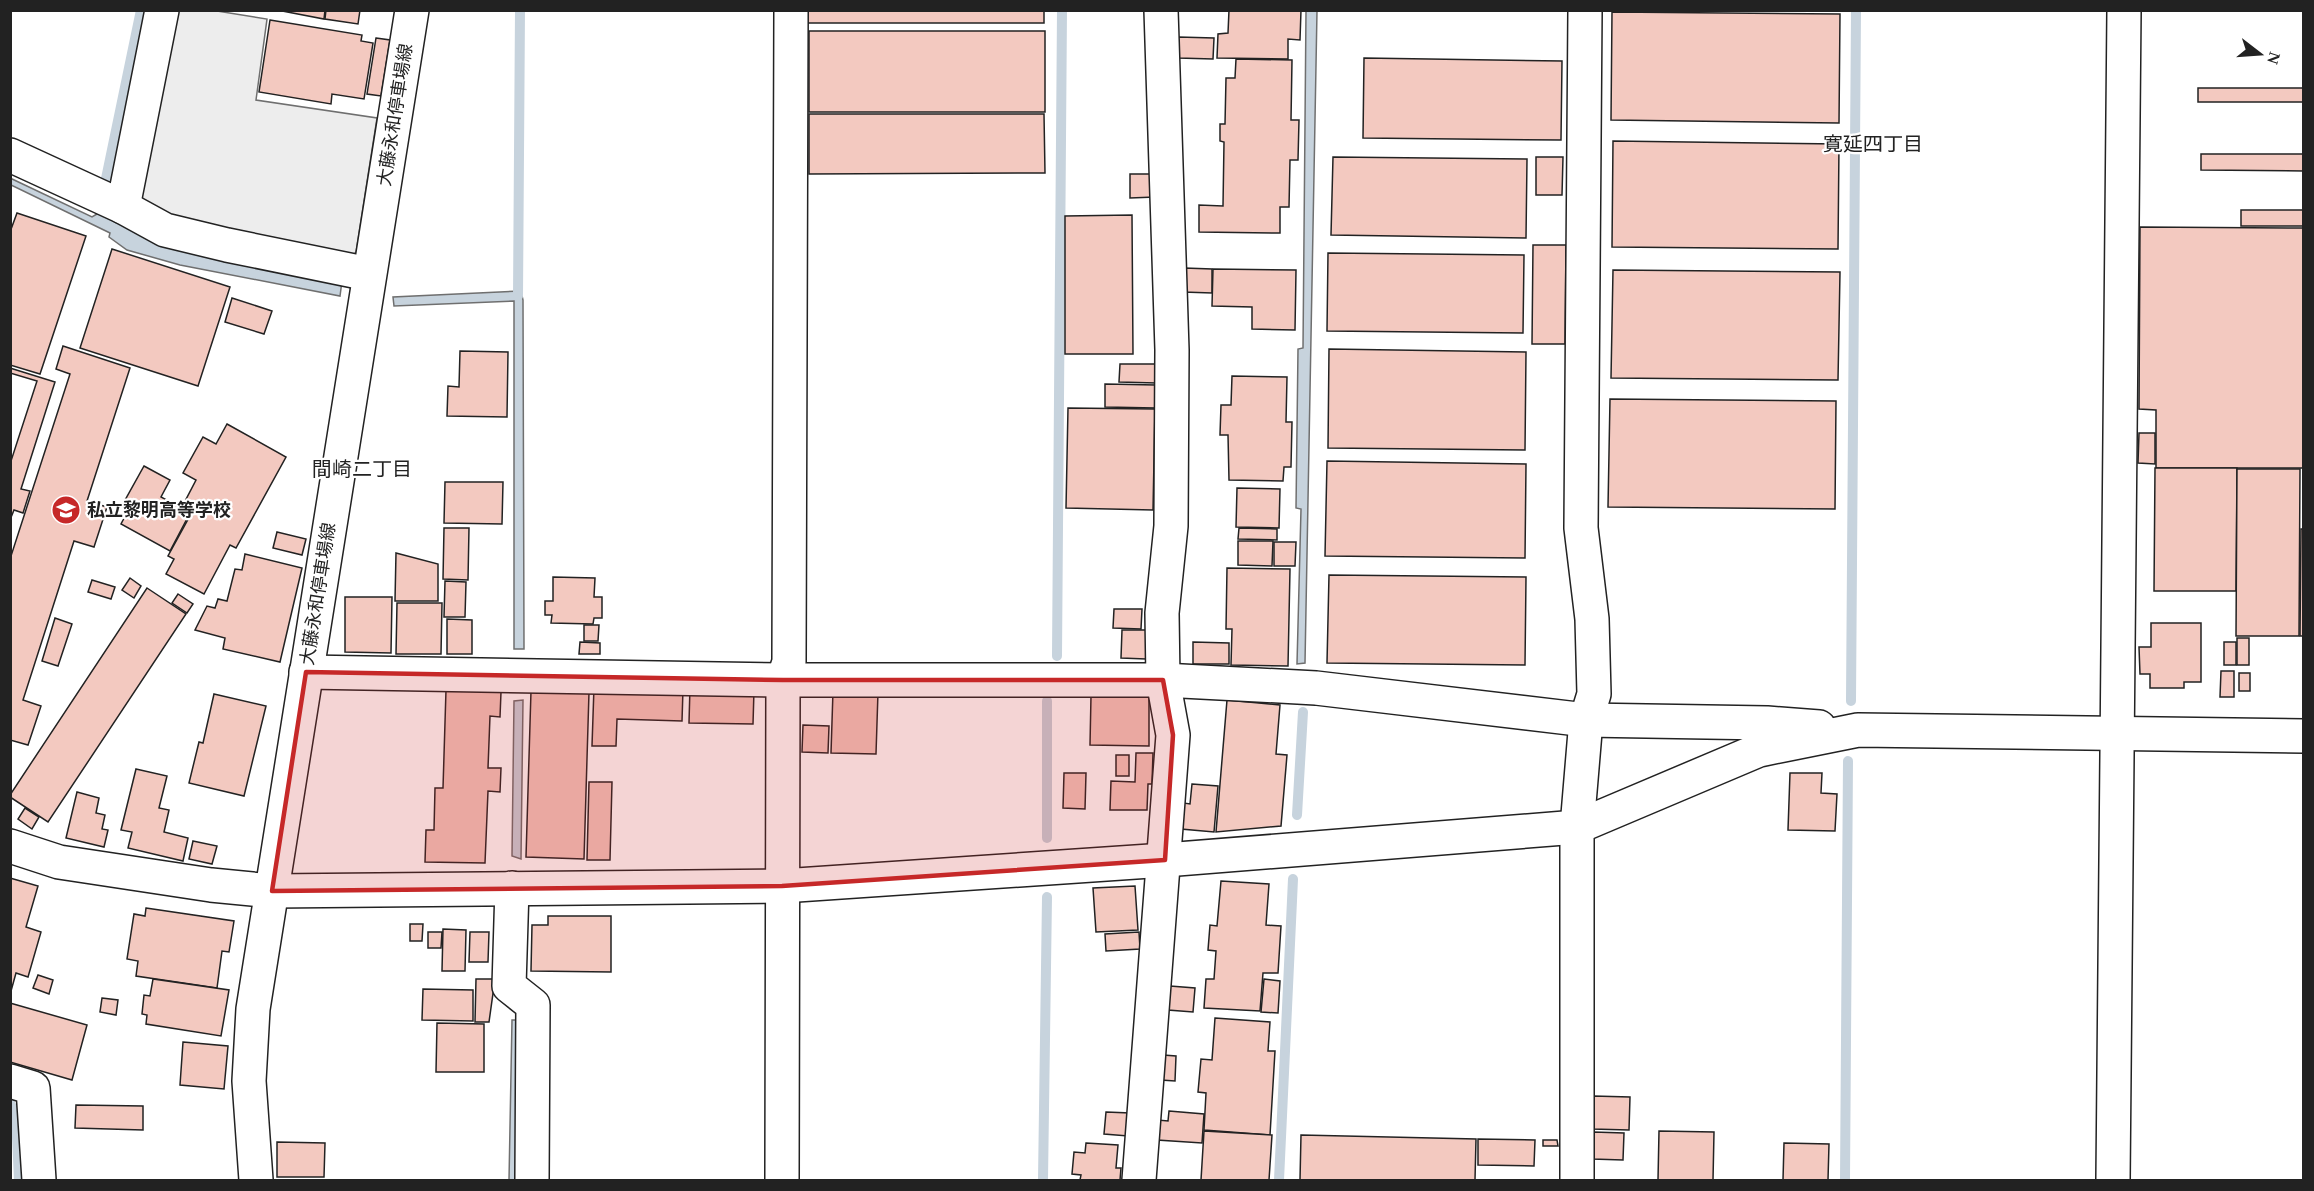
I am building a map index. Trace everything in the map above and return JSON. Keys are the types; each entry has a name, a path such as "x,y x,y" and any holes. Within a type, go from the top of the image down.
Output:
{"street":[{"path":"110,200 162,10"},
{"name":"大藤永和停車場線","path":"256,1180 249,1081 253,1009 412,10"},
{"path":"782,1180 783,680 789,662 791,10"},
{"path":"1139,1180 1173,735 1163,680 1162,613 1171,526 1172,350 1161,10"},
{"path":"1577,1180 1577,827 1586,720 1594,694 1592,619 1581,528 1585,10"},
{"path":"2113,1180 2124,10"},
{"path":"10,155 110,200 165,230 369,274"},
{"path":"306,672 783,680 1163,680 1316,688 1586,720 1767,723 1858,730 2304,736"},
{"path":"10,846 59,862 211,885 272,891 782,886 1165,860 1577,827 1759,750 1858,730"},
{"path":"512,888 509,986 533,1005 532,1180"},
{"path":"10,1081 33,1088 39,1180"}],"highlighted area":[{"path":"306,672 783,680 1163,680 1173,735 1165,860 782,886 272,891"}],"shaded area":[{"path":"177,11 217,11 267,19 256,100 377,118 356,252 351,258 173,219 140,201"},
{"path":"1306,11 1317,11 1305,663 1297,664 1301,509 1296,508 1298,349 1303,348"},
{"path":"10,178 92,217 97,214 97,210 342,281 340,296 180,265 127,250 109,237 110,233 11,185"},
{"path":"521,291 523,300 524,649 514,649 514,301 394,306 393,297"},
{"path":"523,700 521,859 512,856 514,701"},
{"path":"512,1020 525,1020 523,1180 509,1180"}],"building":[{"path":"277,10 325,10 324,19"},
{"path":"326,10 360,10 358,24 325,19"},
{"path":"807,10 1044,10 1044,23 807,23"},
{"path":"1229,10 1301,10 1300,40 1288,39 1288,59 1217,58 1218,34 1228,33"},
{"path":"1612,12 1840,14 1839,123 1611,120"},
{"path":"270,20 362,35 361,41 373,43 364,99 332,94 331,104 259,92"},
{"path":"809,31 1045,31 1045,112 809,112"},
{"path":"1178,37 1214,38 1213,59 1178,58"},
{"path":"376,38 390,40 381,96 367,94"},
{"path":"1364,58 1562,61 1561,140 1363,138"},
{"path":"1236,59 1292,60 1291,120 1299,120 1298,160 1290,160 1289,207 1280,207 1280,233 1199,232 1199,205 1223,206 1224,142 1220,141 1220,124 1225,124 1226,78 1235,78"},
{"path":"2198,88 2304,88 2304,102 2198,102"},
{"path":"809,114 1044,114 1045,173 809,174"},
{"path":"1613,141 1839,144 1838,249 1612,247"},
{"path":"2201,154 2304,154 2304,171 2201,170"},
{"path":"1333,157 1527,159 1526,238 1331,235"},
{"path":"1536,157 1563,157 1562,195 1536,195"},
{"path":"1130,174 1155,174 1155,197 1130,198"},
{"path":"2241,210 2304,210 2304,226 2241,226"},
{"path":"17,213 86,236 40,374 10,365 10,232"},
{"path":"1132,215 1133,354 1065,354 1065,216"},
{"path":"2140,227 2304,228 2304,468 2156,468 2156,410 2139,409"},
{"path":"1533,245 1566,245 1565,344 1532,344"},
{"path":"112,249 230,287 198,386 80,348"},
{"path":"1328,253 1524,255 1523,333 1327,331"},
{"path":"1184,268 1212,269 1212,293 1183,292"},
{"path":"1213,269 1296,270 1295,330 1252,329 1252,307 1212,306"},
{"path":"1613,270 1840,272 1838,380 1611,378"},
{"path":"232,298 272,311 264,334 225,322"},
{"path":"63,346 130,368 87,501 107,507 94,547 74,541 23,700 41,706 28,745 10,740 10,559 70,374 56,369"},
{"path":"1329,349 1526,352 1525,450 1328,448"},
{"path":"460,351 508,352 507,417 447,416 448,386 459,387"},
{"path":"1120,364 1157,364 1156,383 1119,382"},
{"path":"10,368 55,382 21,489 30,491 23,513 14,510 10,520 10,464 37,381 10,373"},
{"path":"1232,376 1287,377 1286,422 1292,422 1291,467 1284,467 1283,481 1229,480 1228,435 1220,435 1221,405 1231,405"},
{"path":"1105,384 1156,385 1156,408 1105,407"},
{"path":"1610,399 1836,401 1835,509 1608,507"},
{"path":"1068,408 1155,409 1153,510 1066,508"},
{"path":"227,424 286,457 236,548 230,545 204,594 166,574 174,559 168,556 192,512 182,507 196,480 183,473 203,437 216,444"},
{"path":"2139,433 2155,433 2155,464 2138,463"},
{"path":"1327,461 1526,464 1525,558 1325,556"},
{"path":"144,466 170,480 161,497 190,513 170,551 121,524 131,505 124,502"},
{"path":"2155,468 2237,468 2236,591 2154,591"},
{"path":"2237,469 2300,469 2299,636 2236,636"},
{"path":"445,482 503,482 502,524 444,523"},
{"path":"1237,488 1280,489 1279,528 1236,527"},
{"path":"444,528 469,528 468,580 443,579"},
{"path":"1239,528 1277,529 1277,540 1238,539"},
{"path":"2301,529 2304,529 2304,636 2300,636"},
{"path":"277,532 306,539 302,555 273,548"},
{"path":"1238,541 1273,541 1272,566 1238,565"},
{"path":"1274,542 1296,542 1295,566 1274,566"},
{"path":"396,553 438,564 438,601 395,601"},
{"path":"245,554 302,568 280,662 223,649 225,638 195,630 207,606 215,608 218,599 227,601 235,569 242,570"},
{"path":"1227,568 1290,569 1288,666 1231,665 1232,629 1226,629"},
{"path":"1329,575 1526,577 1525,665 1327,663"},
{"path":"553,577 595,578 594,597 602,597 602,618 594,618 593,624 551,623 552,615 545,615 545,601 553,601"},
{"path":"130,578 141,586 134,598 122,590"},
{"path":"92,580 115,587 111,599 88,592"},
{"path":"445,581 466,582 465,617 444,617"},
{"path":"147,588 186,614 48,822 10,795"},
{"path":"178,594 193,604 187,613 172,603"},
{"path":"345,597 392,597 391,653 345,652"},
{"path":"397,603 442,603 441,654 396,654"},
{"path":"1114,609 1142,609 1141,629 1113,628"},
{"path":"55,618 72,624 58,666 42,661"},
{"path":"447,619 472,620 472,654 447,654"},
{"path":"2151,623 2201,623 2201,682 2184,682 2184,688 2150,688 2150,674 2140,674 2139,647 2151,647"},
{"path":"584,625 599,625 598,641 584,641"},
{"path":"1122,630 1147,630 1146,659 1121,658"},
{"path":"2237,638 2249,638 2249,665 2237,665"},
{"path":"580,642 600,643 600,654 579,654"},
{"path":"1193,642 1229,643 1229,664 1193,664"},
{"path":"2224,642 2236,642 2236,665 2224,665"},
{"path":"2221,671 2234,671 2234,697 2220,697"},
{"path":"2239,673 2250,673 2250,691 2239,691"},
{"path":"594,687 683,689 682,721 617,719 616,746 592,746"},
{"path":"690,687 754,690 753,724 689,723"},
{"path":"446,690 501,692 500,717 490,716 488,768 501,768 500,792 488,791 485,863 425,862 426,830 434,830 435,788 443,788"},
{"path":"531,691 589,692 584,859 526,857"},
{"path":"833,691 878,692 876,754 831,753"},
{"path":"214,694 266,706 244,796 189,783 199,742 203,743"},
{"path":"1091,696 1149,697 1149,746 1090,745"},
{"path":"1227,700 1280,705 1276,754 1287,755 1281,826 1216,832"},
{"path":"803,725 829,726 828,753 802,752"},
{"path":"1136,753 1153,753 1152,784 1148,784 1147,810 1110,810 1111,781 1135,782"},
{"path":"1116,755 1129,755 1129,776 1116,776"},
{"path":"136,769 167,776 159,808 169,810 164,832 188,838 183,861 128,848 132,832 121,830"},
{"path":"1064,773 1086,773 1085,809 1063,808"},
{"path":"1790,773 1822,773 1821,793 1837,794 1835,831 1788,830"},
{"path":"589,782 612,782 610,860 587,860"},
{"path":"1192,784 1218,786 1214,832 1181,829 1184,803 1190,804"},
{"path":"77,792 99,798 96,813 105,815 102,829 108,830 104,847 66,838"},
{"path":"25,808 39,817 32,829 18,819"},
{"path":"193,841 217,846 212,864 189,859"},
{"path":"10,878 38,886 26,927 41,932 28,977 16,973 11,991"},
{"path":"1221,881 1269,884 1266,925 1281,926 1278,973 1263,973 1260,1011 1204,1008 1206,979 1214,979 1216,951 1208,950 1210,925 1217,926"},
{"path":"1135,886 1138,930 1096,932 1093,888"},
{"path":"146,908 234,921 229,952 222,951 217,988 136,976 138,961 127,959 134,914 145,916"},
{"path":"548,916 611,916 611,972 531,971 532,925 548,925"},
{"path":"410,924 423,924 422,941 410,941"},
{"path":"443,929 466,930 465,971 442,971"},
{"path":"428,932 442,932 441,948 428,948"},
{"path":"470,932 489,932 488,962 469,962"},
{"path":"1139,932 1140,949 1106,951 1105,934"},
{"path":"38,975 53,980 49,994 33,988"},
{"path":"153,979 229,990 221,1036 146,1024 147,1015 142,1014 144,995 150,996"},
{"path":"476,979 495,979 489,1022 475,1022"},
{"path":"1264,979 1280,981 1278,1013 1261,1012"},
{"path":"1170,986 1195,988 1193,1012 1168,1010"},
{"path":"423,989 473,990 473,1021 422,1020"},
{"path":"102,998 118,1000 116,1015 100,1012"},
{"path":"10,1003 87,1025 72,1080 10,1062"},
{"path":"1215,1018 1270,1022 1268,1051 1275,1051 1270,1135 1204,1130 1206,1093 1198,1092 1201,1059 1212,1060"},
{"path":"437,1023 484,1024 484,1072 436,1072"},
{"path":"183,1042 228,1046 224,1089 180,1085"},
{"path":"1163,1055 1176,1056 1175,1081 1161,1080"},
{"path":"1593,1096 1630,1097 1629,1130 1592,1129"},
{"path":"76,1105 143,1106 143,1130 75,1128"},
{"path":"1169,1111 1204,1114 1202,1143 1157,1140 1158,1120 1168,1121"},
{"path":"1106,1112 1130,1113 1128,1136 1104,1134"},
{"path":"1204,1131 1272,1135 1269,1180 1201,1180"},
{"path":"1659,1131 1714,1132 1713,1180 1658,1180"},
{"path":"1593,1132 1624,1133 1623,1160 1592,1159"},
{"path":"1301,1135 1476,1139 1475,1180 1300,1180"},
{"path":"1478,1139 1535,1140 1534,1166 1478,1165"},
{"path":"1543,1140 1557,1140 1558,1146 1543,1146"},
{"path":"277,1142 325,1143 324,1177 277,1177"},
{"path":"1086,1143 1118,1145 1116,1168 1121,1168 1120,1180 1080,1180 1081,1175 1072,1174 1074,1152 1085,1153"},
{"path":"1784,1143 1829,1144 1828,1180 1783,1180"}],"waterway":[{"path":"103,193 141,10"},
{"path":"518,296 520,10"},
{"path":"1057,656 1062,10"},
{"path":"1851,701 1856,10"},
{"path":"1047,701 1047,838"},
{"path":"1297,815 1303,712"},
{"path":"1845,1180 1848,761"},
{"path":"1279,1180 1293,879"},
{"path":"1043,1180 1047,897"},
{"path":"10,1103 16,1116 19,1180"}],"place":[{"name":"私立黎明高等学校","path":"66,510"}],"district":[{"name":"寛延四丁目","path":"1873,144"},
{"name":"間崎二丁目","path":"362,469"}]}
